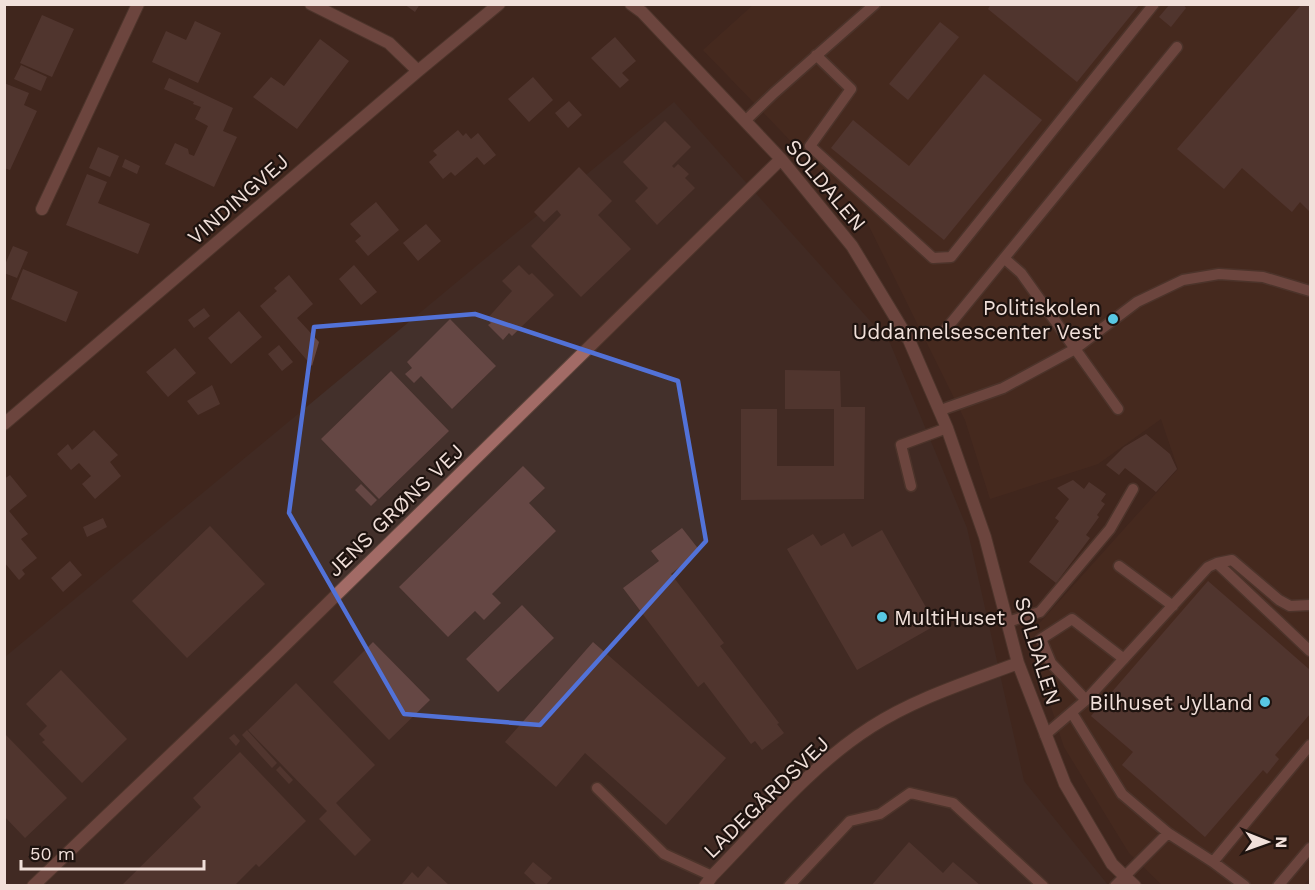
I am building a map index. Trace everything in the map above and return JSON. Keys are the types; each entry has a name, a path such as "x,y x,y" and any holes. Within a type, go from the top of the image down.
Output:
{"street":[{"path":"42,209 138,4"},
{"path":"311,4 389,43 418,70"},
{"name":"VINDINGVEJ","path":"4,424 418,70 499,4"},
{"name":"SOLDALEN","path":"631,4 639,8 781,159 852,246 909,339 941,410 985,537 1018,663 1065,784 1112,864 1135,885"},
{"name":"JENS GRØNS VEJ","path":"33,885 274,656 781,159"},
{"name":"LADEGÅRDSVEJ","path":"709,881 816,769 871,727 927,697 1018,663"}],"lane":[{"path":"745,121 875,4"},
{"path":"816,55 851,89 810,146 933,258 951,257 1154,4"},
{"path":"942,334 1177,47"},
{"path":"1005,259 1021,273 1118,409"},
{"path":"941,410 1003,388 1076,349 1137,302 1183,280 1219,274 1263,277 1311,291"},
{"path":"911,486 900,445 947,428"},
{"path":"1007,622 1040,612 1110,529 1133,489"},
{"path":"1045,735 1086,700 1208,567 1232,560 1279,600 1290,606 1311,605"},
{"path":"1216,564 1311,651"},
{"path":"1119,566 1173,606"},
{"path":"1086,700 1051,663 1041,639 1072,619 1124,659"},
{"path":"1072,713 1122,794 1168,833 1245,885"},
{"path":"1213,862 1311,745"},
{"path":"597,788 664,854 709,881"},
{"path":"789,885 850,820 880,814 910,793 953,803 1043,885"},
{"path":"1114,885 1168,833"},
{"path":"1278,885 1311,848"}],"highlighted area":[{"path":"475,314 678,381 706,541 540,725 404,714 289,513 314,327"}],"shaded area":[{"name":"Politiskolen Uddannelsescenter Vest","path":"753,5 1310,5 1310,878 1304,885 1162,885 1129,853 1064,747 1028,636 1178,469 1161,419 1098,464 990,499 965,420 865,218 703,50"},
{"path":"674,102 890,343 967,528 1024,781 1108,885 5,886 5,657"}],"building":[{"path":"404,4 420,4 415,12"},
{"path":"991,4 1140,4 1077,82 988,9"},
{"path":"1170,4 1183,4 1186,8 1171,27 1159,17"},
{"path":"1302,4 1310,4 1310,212 1300,202 1292,212 1242,168 1224,189 1177,149"},
{"path":"42,15 74,29 52,77 20,63"},
{"path":"195,21 221,33 198,83 152,62 166,31 186,40"},
{"path":"940,22 959,37 908,100 889,84"},
{"path":"615,37 636,61 622,73 629,80 620,88 591,58"},
{"path":"320,39 349,61 297,129 253,97 271,77 284,86"},
{"path":"21,65 47,77 41,91 14,79"},
{"path":"984,74 1042,120 944,240 831,148 853,120 909,166"},
{"path":"533,77 553,100 529,122 508,99"},
{"path":"169,78 233,108 223,131 237,137 214,187 165,164 175,143 188,149 189,154 194,156 208,126 195,119 201,107 164,89"},
{"path":"4,83 29,93 24,105 37,111 10,170 4,168"},
{"path":"569,101 582,115 568,128 555,113"},
{"path":"665,121 691,147 672,166 674,168 678,164 689,174 685,178 695,188 657,225 635,201 648,188 623,162"},
{"path":"458,130 463,136 466,133 471,139 478,133 496,155 484,165 477,157 455,176 451,172 443,179 429,162 437,155 433,151"},
{"path":"98,147 119,156 110,177 89,168"},
{"path":"125,159 140,166 137,174 122,167"},
{"path":"579,167 612,201 598,215 631,249 581,297 531,246 561,215 557,210 544,222 534,212"},
{"path":"87,174 107,182 98,203 150,224 138,254 66,225"},
{"path":"376,202 399,230 368,256 355,241 361,236 350,224"},
{"path":"426,224 441,241 418,261 403,243"},
{"path":"13,246 28,252 17,278 4,273 4,267"},
{"path":"354,265 377,292 361,305 339,279"},
{"path":"519,265 529,275 532,273 554,295 512,336 509,333 503,340 488,325 491,323 487,319 512,291 502,281"},
{"path":"23,269 78,292 66,322 11,299"},
{"path":"289,275 313,304 297,318 319,342 312,366 260,306 277,291 274,288"},
{"path":"204,308 210,316 194,328 188,320"},
{"path":"239,311 262,337 231,364 208,338"},
{"path":"450,319 496,366 452,409 421,376 414,383 405,374 412,368 407,362"},
{"path":"279,345 293,362 282,371 268,354"},
{"path":"175,348 196,373 168,397 146,372"},
{"path":"785,370 840,371 841,407 865,407 864,499 741,500 741,409 777,409 777,466 834,466 834,409 785,409"},
{"path":"391,371 449,431 379,499 321,439"},
{"path":"212,385 220,404 198,415 187,401"},
{"path":"94,430 118,455 110,462 121,476 95,499 82,484 91,476 79,463 71,470 57,454 68,444 72,450"},
{"path":"1146,434 1170,454 1177,469 1156,492 1125,468 1119,475 1106,465 1124,447"},
{"path":"523,466 545,488 529,503 556,531 492,594 501,603 484,620 475,611 448,637 399,587"},
{"path":"10,475 27,496 9,511 28,534 21,539 37,558 22,570 25,574 19,580 4,562 4,479"},
{"path":"1073,480 1084,489 1089,482 1106,494 1101,501 1105,504 1086,535 1090,538 1056,583 1029,562 1059,521 1055,518 1069,499 1057,488"},
{"path":"361,484 377,500 371,506 355,490"},
{"path":"103,518 107,527 87,537 83,527"},
{"path":"210,526 265,584 187,658 132,601"},
{"path":"682,528 700,551 671,574 724,643 720,646 779,723 777,724 784,733 762,750 755,741 751,744 704,682 698,687 623,588 659,561 651,551"},
{"path":"882,530 936,625 857,670 787,549 813,534 821,546 844,533 852,547"},
{"path":"70,561 82,575 63,592 51,578"},
{"path":"1208,581 1310,670 1310,714 1275,755 1279,759 1267,774 1263,770 1205,837 1122,765 1133,752 1091,716"},
{"path":"522,605 554,638 498,692 466,659"},
{"path":"373,642 430,700 389,740 333,682"},
{"path":"593,642 726,758 666,825 585,753 556,787 505,742"},
{"path":"61,670 127,739 82,783 42,742 45,740 39,734 47,726 26,704"},
{"path":"296,683 375,765 336,803 371,840 355,856 319,819 327,811 248,730"},
{"path":"247,730 277,763 272,768 242,735"},
{"path":"4,733 67,798 25,838 4,816"},
{"path":"234,734 240,741 236,746 229,738"},
{"path":"240,752 306,821 259,867 256,864 234,886 121,886 201,807 193,798"},
{"path":"280,766 293,780 289,784 276,770"},
{"path":"909,842 943,873 953,862 981,886 871,886"},
{"path":"533,862 552,878 545,886 538,886 524,873"},
{"path":"428,866 450,886 402,884 412,872 418,878"}],"place":[{"name":"Politiskolen Uddannelsescenter Vest","path":"1113,319"},
{"name":"MultiHuset","path":"882,617"},
{"name":"Bilhuset Jylland","path":"1265,702"}]}
